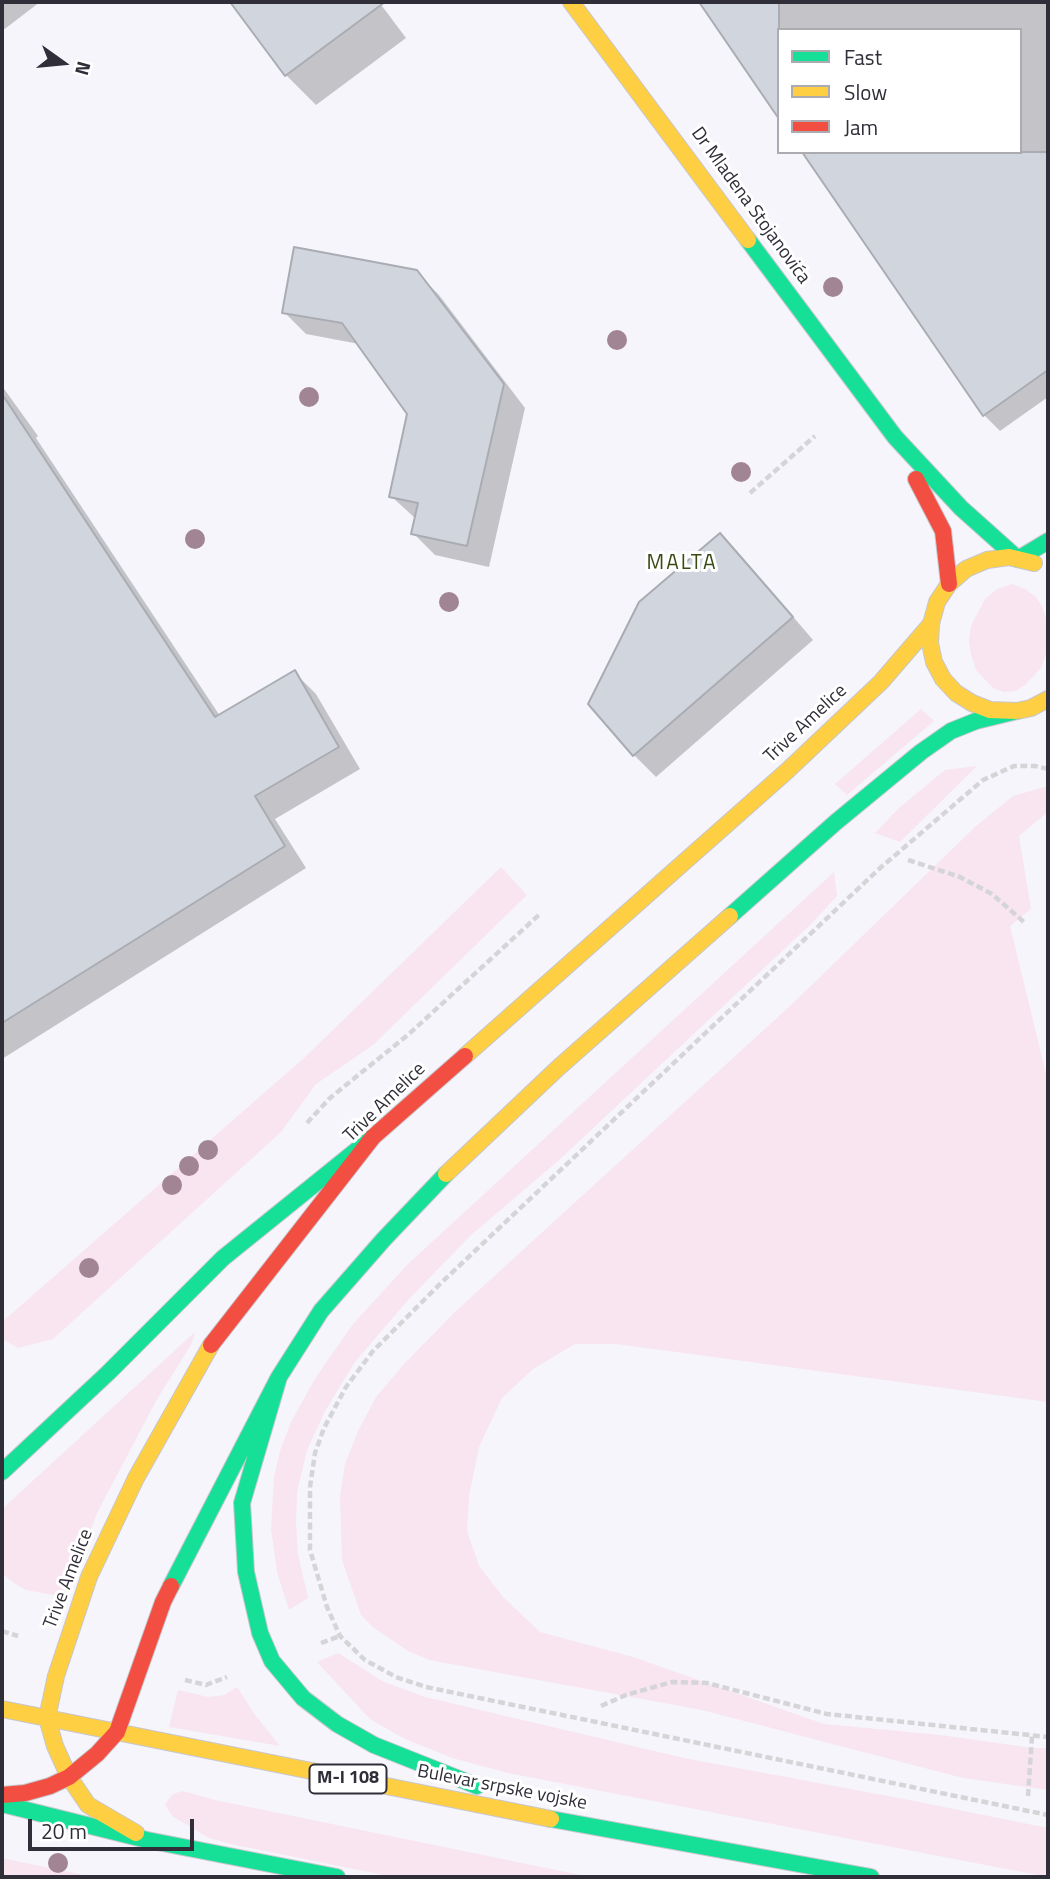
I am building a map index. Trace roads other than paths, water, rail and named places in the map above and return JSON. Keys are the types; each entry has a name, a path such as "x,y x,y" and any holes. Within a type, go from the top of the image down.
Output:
{"main road":[{"name":"Dr Mladena Stojanovića","path":"571,2 895,437 961,508 1018,559"},
{"name":"Dr Mladena Stojanovića","path":"895,437 943,531 949,584"},
{"path":"1018,559 1048,541"},
{"path":"1017,711 990,710 972,704 956,693 943,679 934,662 930,643 931,624 937,602 949,584 966,569 987,560 1009,557 1048,569"},
{"name":"Trive Amelice","path":"147,1840 89,1805 69,1777 55,1746 47,1718 56,1676 89,1577 136,1478 211,1345 373,1137 787,771 881,682 931,624"},
{"path":"2,1795 25,1793 69,1777 97,1754 117,1732 163,1602 279,1377 321,1311 384,1239 441,1180 558,1068 836,821 951,731 976,721 1031,708 1048,699"},
{"path":"2,1472 108,1373 223,1258 373,1137"},
{"path":"279,1377 242,1503 246,1572 260,1633 272,1661 303,1698 337,1724 374,1745 580,1825"},
{"name":"Bulevar srpske vojske","path":"2,1709 580,1825 871,1877"},
{"path":"2,1804 147,1840 337,1877"}],"district":[{"name":"MALTA","path":"682,564"}]}
